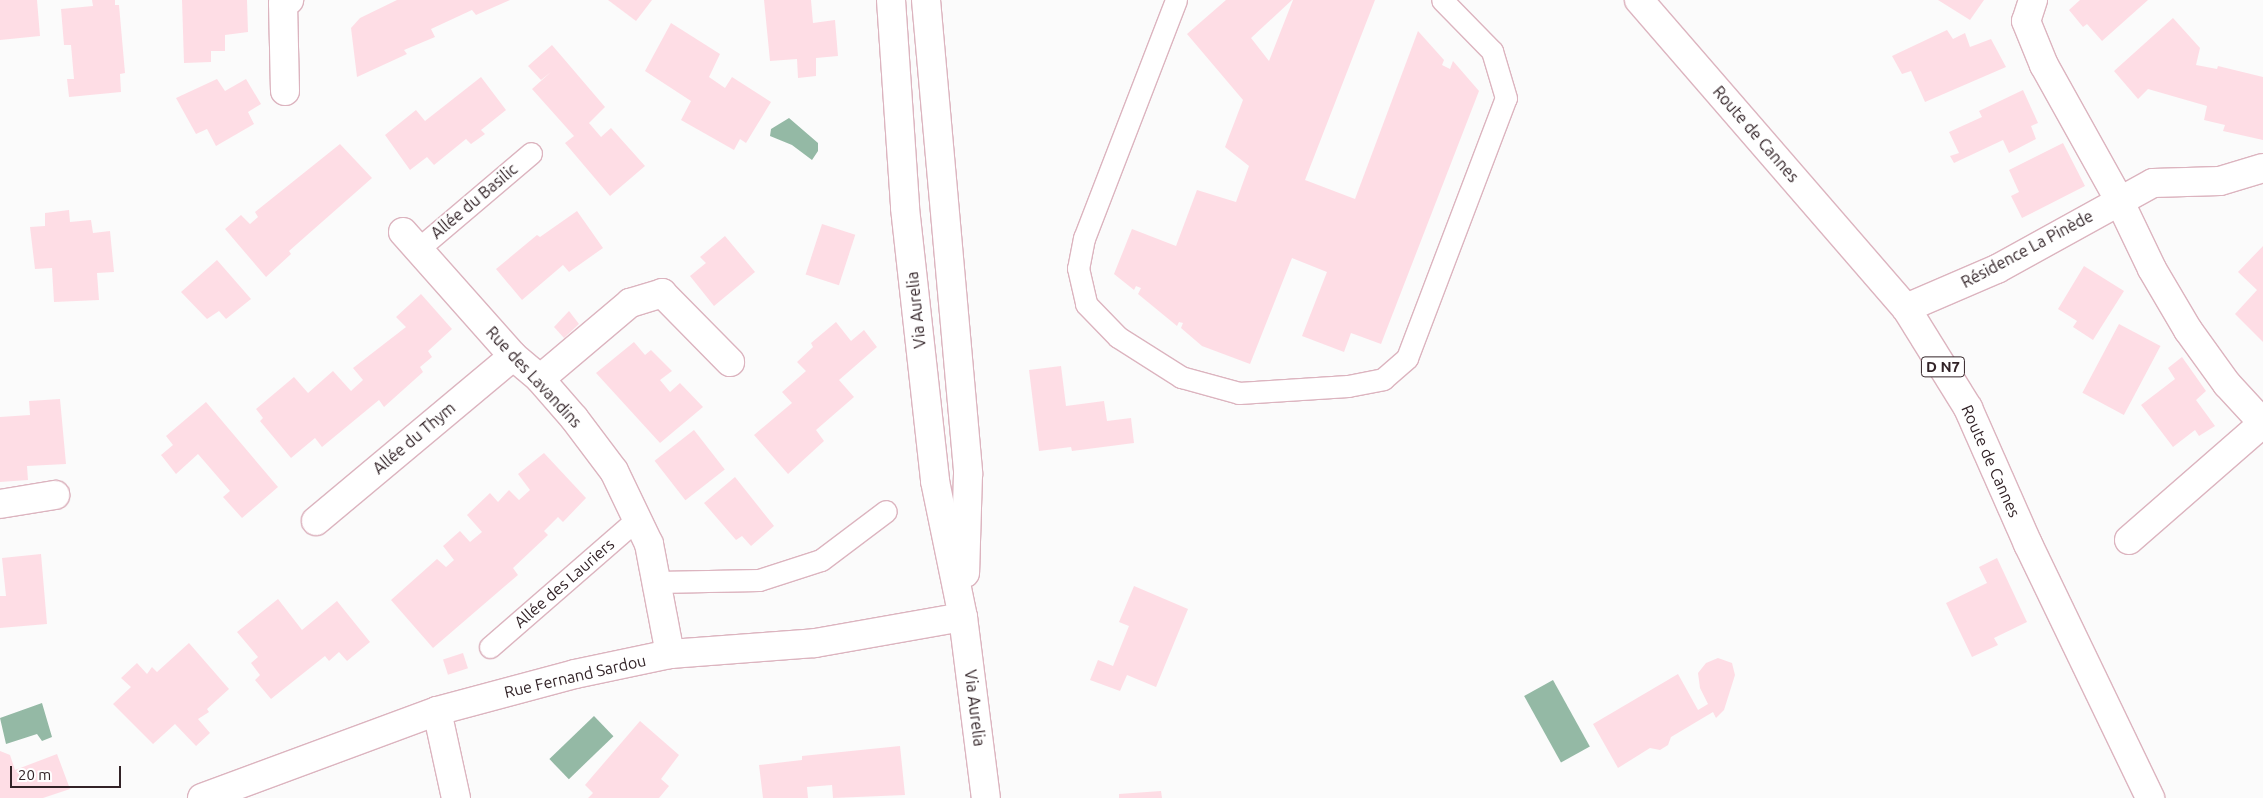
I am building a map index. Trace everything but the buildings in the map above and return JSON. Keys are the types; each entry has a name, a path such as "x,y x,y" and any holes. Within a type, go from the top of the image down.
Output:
{"street":[{"path":"286,91 283,3 289,0"},
{"name":"Via Aurelia","path":"891,0 905,208 934,480 963,617 986,798"},
{"name":"Via Aurelia","path":"926,0 968,474 963,617"},
{"name":"Route de Cannes","path":"1639,0 1906,308 1968,408 2028,544 2150,798"},
{"path":"2033,0 2026,21 2044,66 2119,200 2152,269 2188,330 2227,384 2263,423 2129,540"},
{"name":"Résidence La Pinède","path":"1906,308 1997,268 2152,183 2220,181 2263,168"},
{"name":"Rue des Lavandins","path":"410,240 513,356 540,378 614,471 649,544 670,654"},
{"path":"540,378 630,303 662,293 730,362"},
{"name":"Allée du Thym","path":"316,521 513,356"},
{"path":"0,504 55,495"},
{"name":"Rue Fernand Sardou","path":"202,798 437,711 575,674 670,654 815,643 963,617"},
{"path":"437,711 456,798"}],"lane":[{"path":"1176,0 1084,238 1078,268 1086,304 1118,337 1181,377 1239,393 1348,386 1383,379 1408,358 1506,98 1492,51 1442,0"},
{"name":"Allée du Basilic","path":"410,240 531,153"},
{"path":"657,582 768,577 821,560 886,511"},
{"name":"Allée des Lauriers","path":"490,647 637,519"}],"shaded area":[{"path":"789,118 818,143 818,151 812,160 792,145 770,136 771,129"},
{"path":"1553,680 1590,746 1561,762 1524,696"},
{"path":"42,703 52,737 42,741 37,734 6,744 0,718"},
{"path":"594,716 613,736 569,779 549,759"}]}
